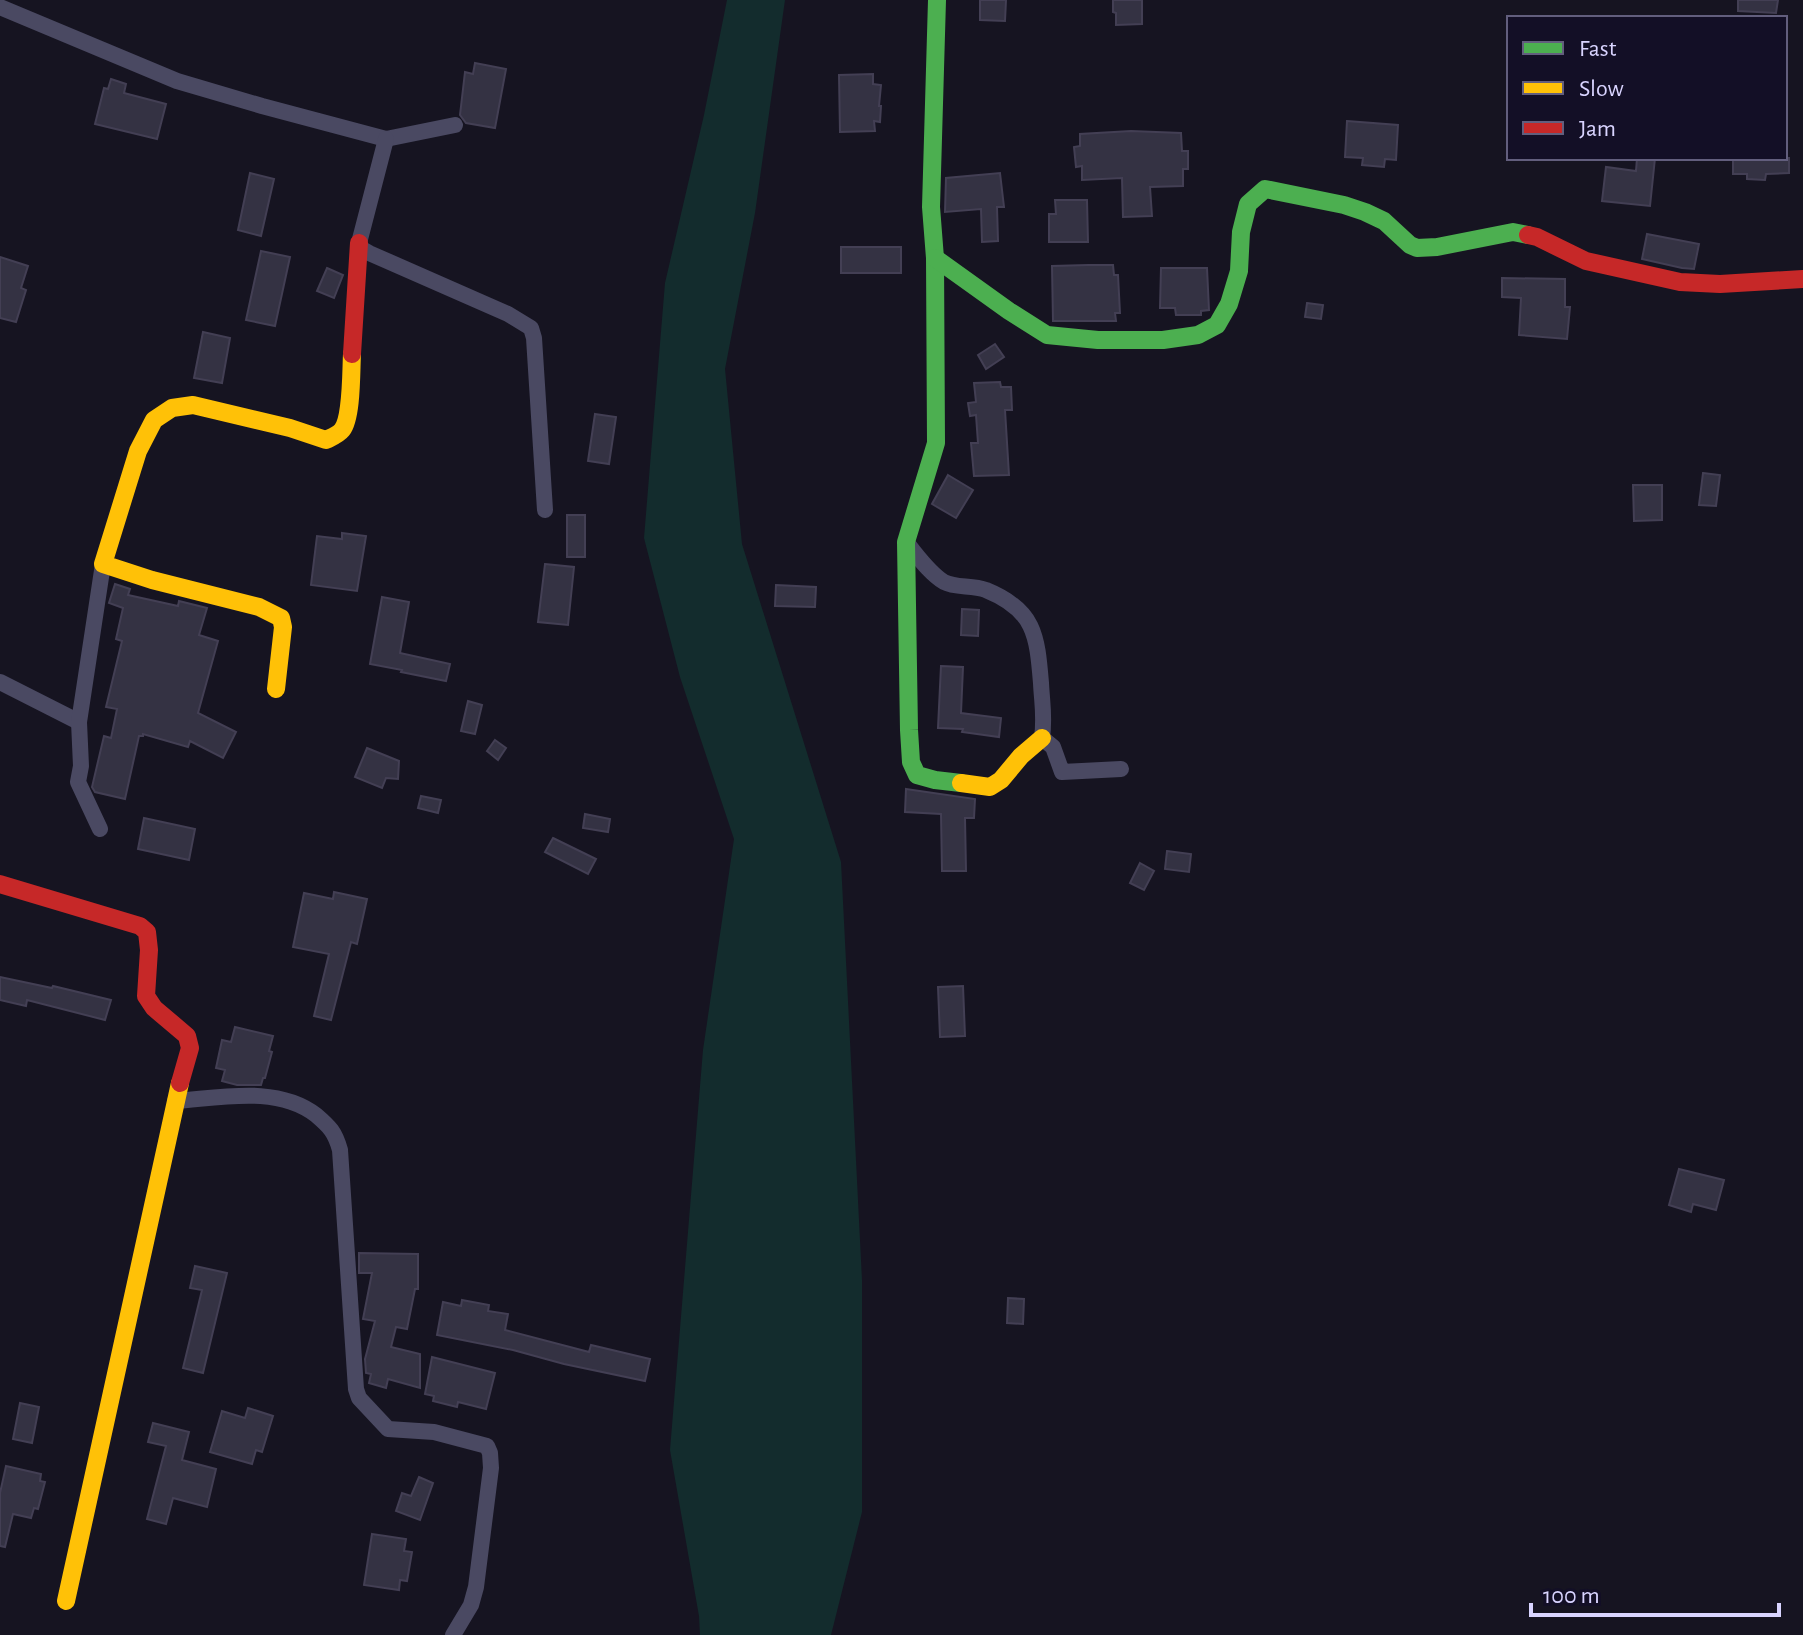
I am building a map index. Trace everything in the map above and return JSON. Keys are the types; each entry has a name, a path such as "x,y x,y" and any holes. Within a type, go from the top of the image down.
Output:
{"street":[{"path":"906,542 946,583 985,590 1005,600 1029,620 1038,645 1045,717 1042,738 1021,756 1001,780 990,787 917,775 911,762 906,542 936,443 935,258 931,207 937,0"},
{"path":"0,7 177,81 386,139 455,125"},
{"path":"100,829 78,782 81,766 79,722 103,564 138,451 154,420 172,408 193,405 326,440 345,427 359,243 386,139"},
{"path":"935,258 1047,335 1098,340 1163,340 1198,335 1217,325 1229,304 1239,271 1241,232 1248,204 1265,189 1365,212 1384,221 1417,248 1513,232 1537,237 1586,261 1680,282 1720,284 1803,279"},
{"path":"359,243 369,253 508,314 531,328 545,510"},
{"path":"103,564 124,573 271,611 281,618 283,627 276,689"},
{"path":"0,682 79,722"},
{"path":"1042,738 1053,747 1062,772 1121,769"},
{"path":"0,884 140,926 147,932 146,996 154,1008 187,1036 190,1048 175,1101 66,1601"},
{"path":"175,1101 256,1096 285,1099 309,1110 331,1128 337,1139 359,1398 388,1429 434,1432 487,1446 490,1453 491,1468 476,1587 471,1605 453,1635"}],"green space":[{"path":"727,0 785,0 755,213 725,369 742,544 841,862 862,1280 862,1512 831,1635 700,1635 670,1450 703,1050 734,839 680,677 644,538 665,283"}],"building":[{"path":"980,0 1006,0 1005,21 980,20"},
{"path":"1113,0 1142,0 1142,24 1116,25"},
{"path":"1738,0 1778,0 1776,13 1738,11"},
{"path":"475,63 506,69 495,128 466,123 460,115 465,72 473,74"},
{"path":"873,74 873,84 881,85 880,122 874,121 875,131 840,132 839,75"},
{"path":"111,79 126,84 124,93 166,104 157,139 95,124 104,88 108,89"},
{"path":"1347,121 1398,125 1396,160 1385,159 1384,167 1362,165 1363,158 1345,157"},
{"path":"1131,131 1181,133 1182,151 1188,151 1188,169 1183,169 1183,186 1150,187 1152,216 1123,217 1122,178 1082,180 1082,166 1076,167 1074,147 1080,146 1080,134"},
{"path":"1789,158 1789,173 1766,174 1765,180 1747,179 1747,174 1733,174 1733,160"},
{"path":"1637,160 1655,160 1650,206 1602,201 1606,167 1636,171"},
{"path":"250,173 274,179 261,236 238,230"},
{"path":"1000,173 1004,207 997,207 998,241 982,242 981,209 945,212 946,178"},
{"path":"1055,200 1087,200 1088,242 1049,242 1049,214 1056,214"},
{"path":"1647,234 1699,244 1694,269 1642,259"},
{"path":"841,247 901,247 901,273 841,273"},
{"path":"261,251 290,257 275,326 246,320"},
{"path":"0,257 28,266 21,288 26,290 16,322 0,318"},
{"path":"1113,265 1114,275 1118,275 1120,313 1115,313 1116,321 1053,321 1052,266"},
{"path":"327,268 343,275 334,298 317,291"},
{"path":"1161,268 1207,268 1209,310 1201,311 1201,315 1176,315 1175,308 1160,308"},
{"path":"1502,278 1565,279 1565,307 1570,307 1567,339 1519,335 1521,298 1502,297"},
{"path":"1307,303 1323,305 1321,319 1305,317"},
{"path":"203,332 230,338 222,383 194,378"},
{"path":"995,344 1004,357 986,369 978,355"},
{"path":"1000,382 1001,387 1011,387 1012,410 1005,410 1009,475 974,476 971,443 978,443 976,415 970,416 968,403 976,402 974,383"},
{"path":"595,414 616,417 609,464 588,461"},
{"path":"1703,473 1720,475 1716,506 1699,505"},
{"path":"948,475 973,490 956,518 932,504"},
{"path":"1633,485 1662,485 1662,520 1634,521"},
{"path":"567,515 585,515 585,557 567,557"},
{"path":"342,533 366,536 357,591 311,585 317,536 342,539"},
{"path":"545,564 574,567 568,625 538,622"},
{"path":"115,584 130,589 128,595 178,606 179,601 207,608 199,635 218,641 198,713 236,732 223,758 190,741 188,747 143,734 139,736 125,799 95,792 92,787 104,736 111,738 117,709 106,707 122,641 116,639 123,608 109,603"},
{"path":"776,585 816,587 815,607 775,606"},
{"path":"382,597 409,602 400,653 450,664 446,681 370,664"},
{"path":"962,609 979,610 978,636 961,635"},
{"path":"941,666 963,667 961,713 1001,718 999,737 962,732 963,729 938,728"},
{"path":"468,701 482,705 475,734 461,731"},
{"path":"495,740 506,748 498,760 487,751"},
{"path":"367,748 399,761 398,779 386,778 382,788 355,777"},
{"path":"906,789 975,799 974,818 965,818 966,871 942,871 941,814 905,812"},
{"path":"421,796 441,800 438,813 418,808"},
{"path":"585,814 610,819 608,832 583,828"},
{"path":"144,818 195,829 189,860 138,849"},
{"path":"553,838 596,859 588,874 545,852"},
{"path":"1167,851 1191,854 1189,872 1165,869"},
{"path":"1140,863 1154,871 1144,890 1130,883"},
{"path":"334,892 367,899 357,944 351,942 331,1020 314,1016 329,954 293,947 304,893 333,899"},
{"path":"0,977 111,1000 105,1020 27,1000 26,1006 0,1000"},
{"path":"963,986 965,1036 940,1037 938,987"},
{"path":"235,1027 273,1036 269,1051 272,1052 261,1085 237,1085 222,1081 225,1070 216,1068 222,1040 231,1042"},
{"path":"1679,1169 1724,1180 1716,1210 1693,1204 1691,1212 1669,1205"},
{"path":"359,1253 418,1254 418,1289 415,1289 407,1329 396,1327 391,1347 420,1354 420,1388 388,1379 386,1388 369,1383 371,1374 366,1373 365,1359 375,1321 363,1319 372,1273 359,1273"},
{"path":"195,1266 227,1273 203,1373 183,1368 202,1290 190,1288"},
{"path":"1008,1298 1024,1299 1023,1324 1007,1323"},
{"path":"462,1300 489,1305 488,1311 508,1314 505,1330 589,1352 591,1345 650,1359 645,1381 437,1335 443,1302 461,1306"},
{"path":"432,1357 495,1373 486,1409 458,1402 457,1407 433,1401 434,1396 425,1394"},
{"path":"20,1403 39,1407 32,1443 13,1439"},
{"path":"248,1408 273,1416 262,1452 256,1450 252,1464 210,1452 222,1411 245,1418"},
{"path":"153,1423 189,1432 182,1460 216,1469 207,1507 173,1498 166,1524 147,1519 166,1446 148,1442"},
{"path":"6,1466 41,1474 40,1481 45,1482 38,1509 34,1508 31,1518 13,1514 5,1547 0,1546 0,1493"},
{"path":"419,1477 433,1483 420,1520 396,1511 402,1493 411,1496"},
{"path":"372,1534 406,1539 404,1551 412,1552 407,1581 400,1580 399,1590 364,1585"}],"traffic: fast":[{"path":"937,0 931,207 935,258 936,443 906,542 909,730 911,762 917,775 961,783"},
{"path":"935,258 1047,335 1098,340 1163,340 1198,335 1217,325 1229,304 1239,271 1241,232 1248,204 1265,189 1365,212 1384,221 1417,248 1513,232 1528,235"}],"traffic: slow":[{"path":"276,689 283,627 281,618 259,607 152,580 103,564 138,451 154,420 172,408 193,405 290,428 326,440 339,433 345,424 352,354"},
{"path":"961,783 990,787 1001,780 1021,756 1042,738"},
{"path":"66,1601 180,1083"}],"traffic: jam":[{"path":"1528,235 1586,261 1680,282 1720,284 1803,279"},
{"path":"352,354 359,243"},
{"path":"0,884 140,926 147,932 146,996 154,1008 187,1036 190,1048 180,1083"}]}
